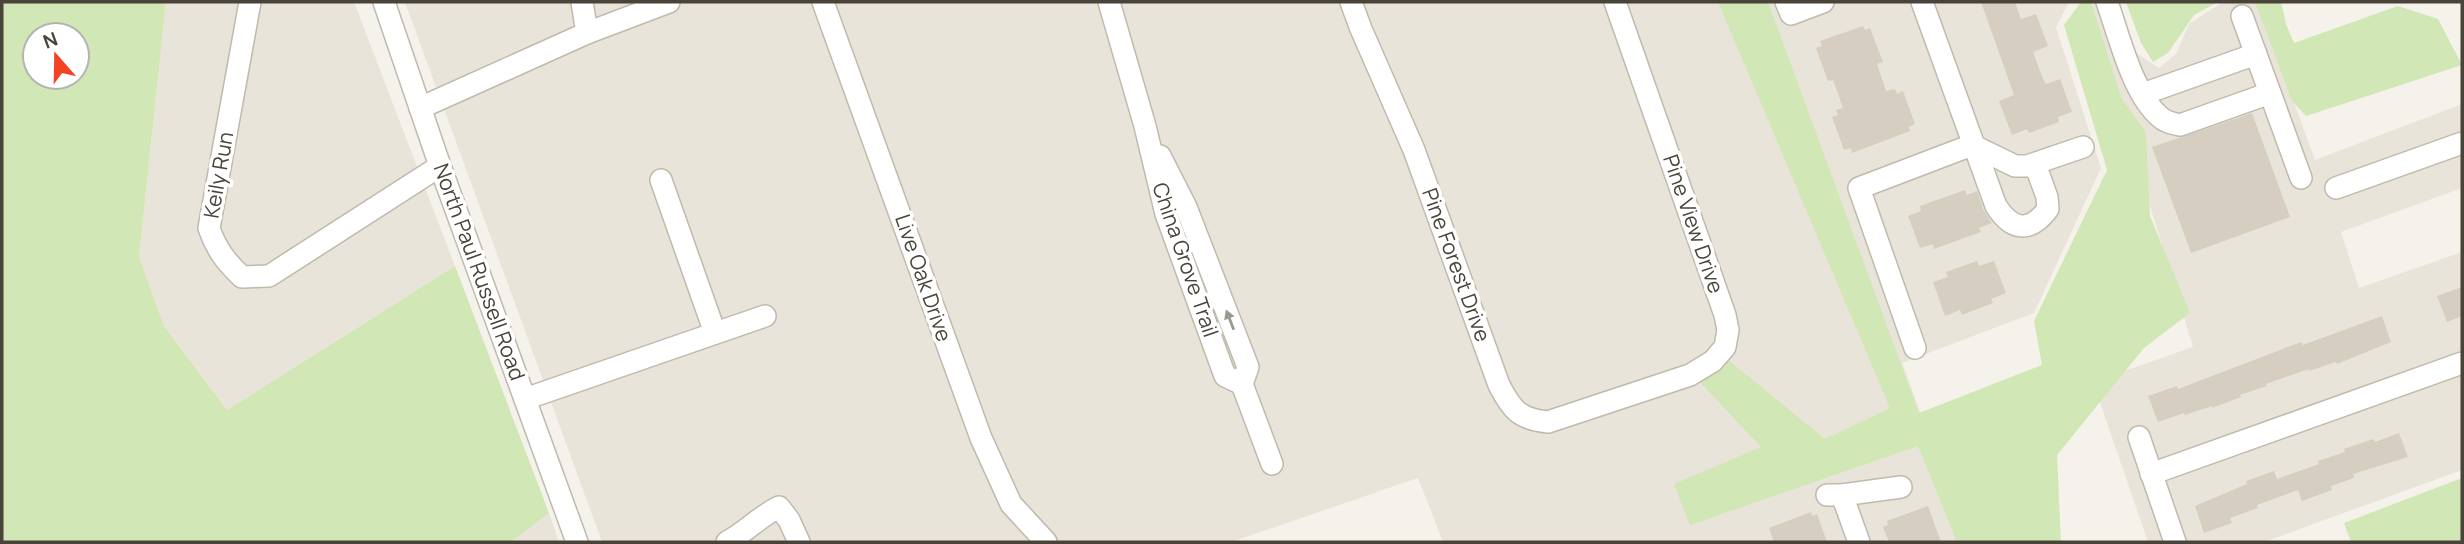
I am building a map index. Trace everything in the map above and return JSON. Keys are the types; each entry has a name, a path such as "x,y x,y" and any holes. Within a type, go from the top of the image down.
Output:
{"street":[{"name":"Keily Run","path":"250,2 209,228 215,246 226,262 242,277 269,276 440,166"},
{"name":"North Paul Russell Road","path":"384,2 440,166 577,542"},
{"path":"582,2 587,33"},
{"path":"420,108 587,33 669,2"},
{"name":"Live Oak Drive","path":"823,2 981,438 1011,504 1046,542"},
{"name":"China Grove Trail","path":"1110,2 1145,126 1166,214 1225,376 1242,384 1272,464"},
{"name":"Pine Forest Drive","path":"1351,2 1414,150 1499,385 1508,403 1530,420 1548,422 1633,395"},
{"name":"Pine View Drive","path":"1615,2 1721,302 1728,330 1725,347 1713,362 1690,375 1633,395"},
{"path":"1786,2 1791,14 1823,2"},
{"path":"1922,2 1996,206 2009,221 2018,225 2029,226 2039,221 2048,209 2047,197 2035,164"},
{"path":"2107,2 2143,94 2159,116 2168,123 2180,125 2270,93"},
{"path":"2242,16 2301,178"},
{"path":"2143,94 2256,54"},
{"path":"2336,188 2462,143"},
{"path":"1915,348 1859,188 1972,145 2015,166 2035,164 2083,147"},
{"path":"660,180 715,333"},
{"path":"525,399 765,316"},
{"path":"2151,474 2462,363"},
{"path":"2139,437 2175,542"},
{"path":"1859,542 1834,495 1901,487"},
{"path":"727,542 755,524 764,514 779,507 789,520 799,542"}],"shaded area":[{"path":"166,2 354,2 455,266 227,410 164,326 139,257"},
{"path":"405,2 2069,2 2056,27 2101,168 2034,313 1902,363 1968,542 1443,542 1418,478 1231,542 602,542"},
{"path":"2088,2 2118,2 2136,53 2159,68 2176,54 2189,24 2223,2 2257,2 2315,160 2462,104 2462,188 2341,232 2359,288 2462,252 2462,470 2264,542 2148,542 2093,382 2193,347"},
{"path":"549,513 559,542 511,542"}],"green space":[{"path":"2,2 166,2 139,257 164,326 227,410 455,266 549,513 511,542 2,542"},
{"path":"1718,2 1768,2 1919,413 2042,365 2034,321 2107,170 2064,25 2081,2 2091,2 2121,97 2146,133 2150,216 2190,313 2144,348 2057,455 2061,542 1957,542 1918,446 1690,525 1674,484 1761,447 1699,381 1726,358 1825,439 1890,408"},
{"path":"2126,2 2218,2 2194,15 2168,53 2153,62 2141,43"},
{"path":"2255,2 2281,2 2294,43 2398,6 2438,19 2462,65 2306,116 2292,101"},
{"path":"2462,478 2462,542 2351,542 2344,523"}],"building":[{"path":"1981,2 2015,2 2021,19 2036,14 2048,46 2033,52 2046,84 2060,79 2072,112 2058,117 2059,122 2029,133 2027,129 2012,135 1999,101 2014,95"},
{"path":"1863,26 1865,30 1870,28 1883,62 1877,64 1886,91 1895,89 1897,94 1903,91 1915,124 1909,127 1910,131 1852,153 1851,148 1844,150 1832,117 1838,115 1836,110 1843,108 1833,80 1828,81 1816,48 1822,46 1820,41"},
{"path":"2252,113 2290,217 2191,253 2152,147"},
{"path":"1965,190 1967,195 1977,191 1984,211 1992,223 1979,228 1981,232 1934,249 1933,244 1920,248 1908,216 1921,211 1920,206"},
{"path":"1977,261 1979,266 1994,261 2006,293 1991,299 1993,303 1962,315 1960,310 1945,316 1933,282 1948,277 1946,272"},
{"path":"2462,287 2462,316 2447,322 2437,296"},
{"path":"2382,316 2391,342 2337,364 2336,362 2309,369 2266,384 2267,386 2212,408 2185,415 2184,413 2158,422 2148,396 2177,386 2178,389 2301,342 2303,345"},
{"path":"2399,433 2408,457 2353,474 2354,478 2331,486 2332,490 2302,501 2298,490 2257,505 2258,508 2230,518 2232,523 2204,533 2195,506 2247,484 2246,481 2274,471 2277,479 2319,464 2318,461 2345,452 2344,449"},
{"path":"1928,506 1941,542 1889,542 1883,527 1888,525 1887,521"},
{"path":"1811,512 1812,516 1817,514 1827,542 1774,542 1769,528"}]}
